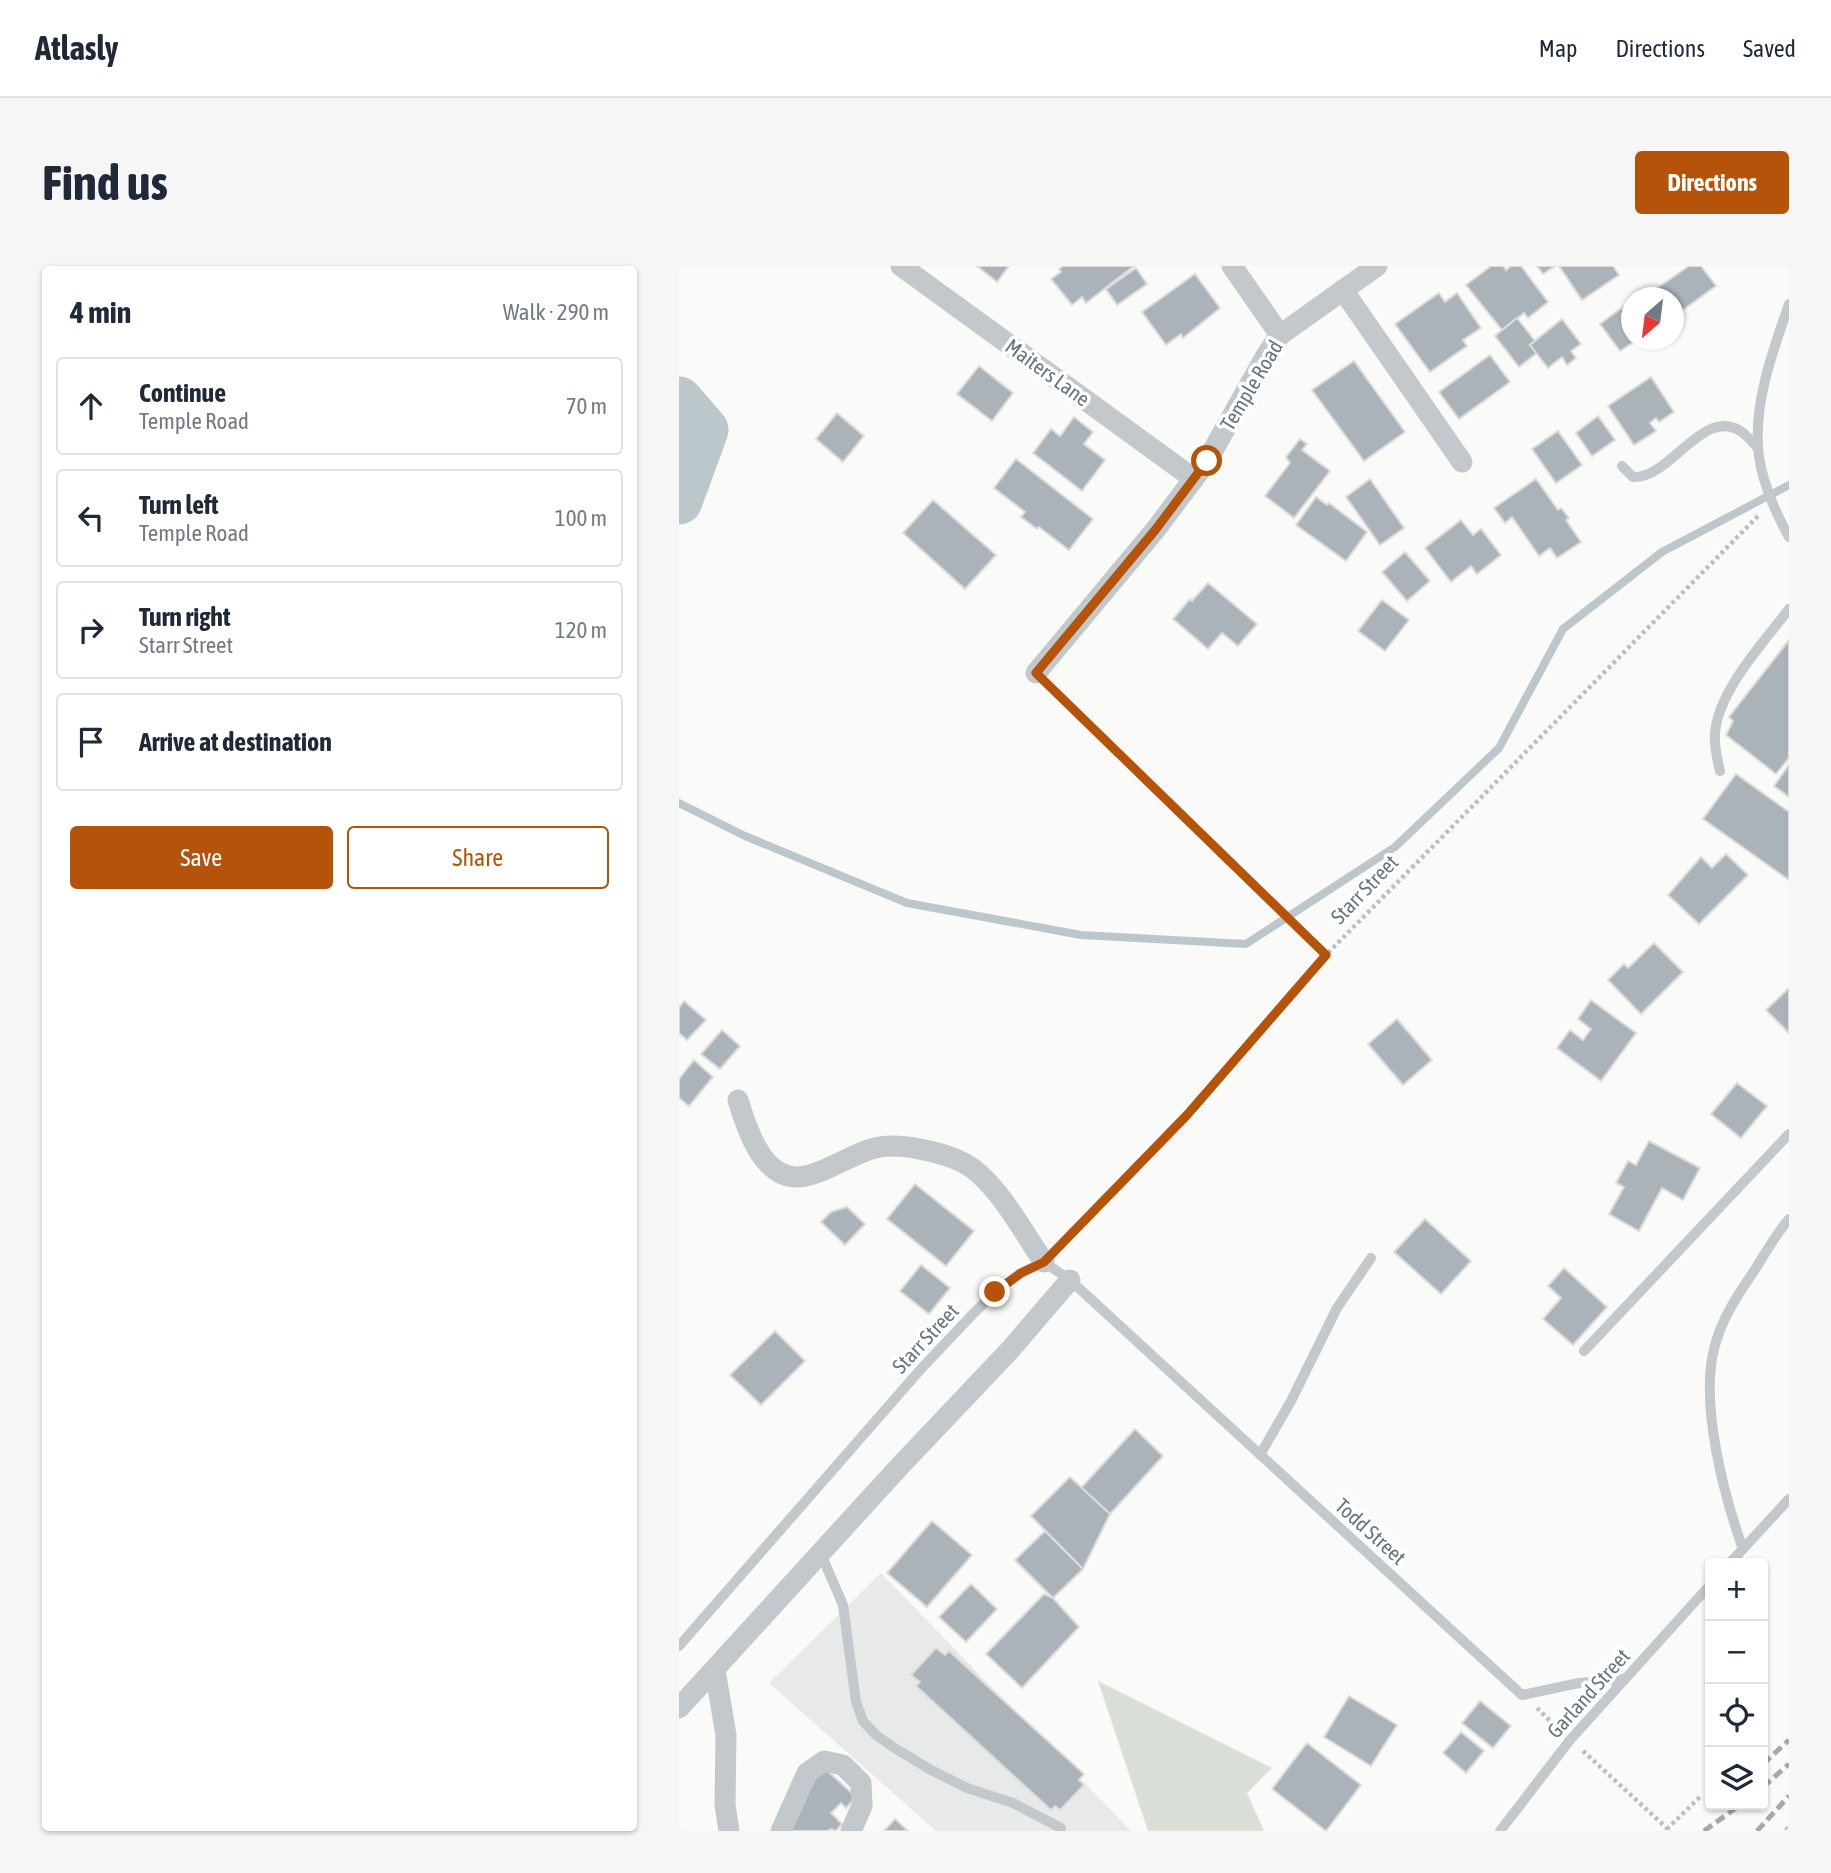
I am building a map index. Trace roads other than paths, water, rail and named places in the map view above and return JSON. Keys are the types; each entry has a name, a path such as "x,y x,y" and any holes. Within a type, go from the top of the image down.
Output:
{"street":[{"name":"Maiters Lane","path":"901,266 1194,479"},
{"path":"1232,266 1280,335"},
{"name":"Temple Road","path":"1036,673 1207,461 1280,335 1377,266"},
{"path":"1343,290 1462,462"},
{"path":"738,1100 750,1139 766,1160 780,1172 792,1177 806,1176 853,1155 879,1147 919,1149 964,1163 986,1180 1044,1262"},
{"path":"679,1708 1010,1350 1070,1280"},
{"path":"715,1671 726,1735 725,1805 729,1831"},
{"path":"781,1831 807,1773 824,1760 843,1765 861,1783 862,1806 851,1831"}],"lane":[{"path":"1789,303 1764,386 1759,415 1758,448 1771,501 1789,537"},
{"path":"1622,466 1633,477 1643,478 1666,464 1708,430 1724,426 1741,431 1758,448"},
{"path":"1720,771 1715,730 1720,712 1743,670 1789,610"},
{"path":"1584,1351 1789,1133"},
{"path":"1743,1549 1726,1500 1713,1426 1710,1378 1713,1350 1734,1303 1789,1219"},
{"path":"1260,1455 1291,1401 1337,1308 1371,1258"},
{"name":"Todd Street","path":"1044,1262 1070,1280 1523,1695 1579,1683 1625,1679"},
{"name":"Starr Street","path":"679,1646 920,1370 972,1315 995,1292 1021,1273 1044,1262"},
{"path":"1735,1558 1789,1499"},
{"path":"821,1554 843,1605 856,1702 863,1721 893,1747 931,1770 967,1788 1013,1803 1061,1828"},
{"name":"Garland Street","path":"1500,1831 1570,1740 1705,1591"}],"waterway":[{"path":"679,400 705,430 679,501"},
{"path":"679,803 745,836 907,903 1081,935 1246,944 1395,847 1499,748 1563,629 1662,552 1789,485"}],"railway":[{"path":"1768,1759 1789,1740"},
{"path":"1768,1783 1789,1764"},
{"path":"1757,1831 1789,1796"},
{"path":"1704,1831 1733,1810"},
{"path":"1786,1831 1789,1828"}]}
